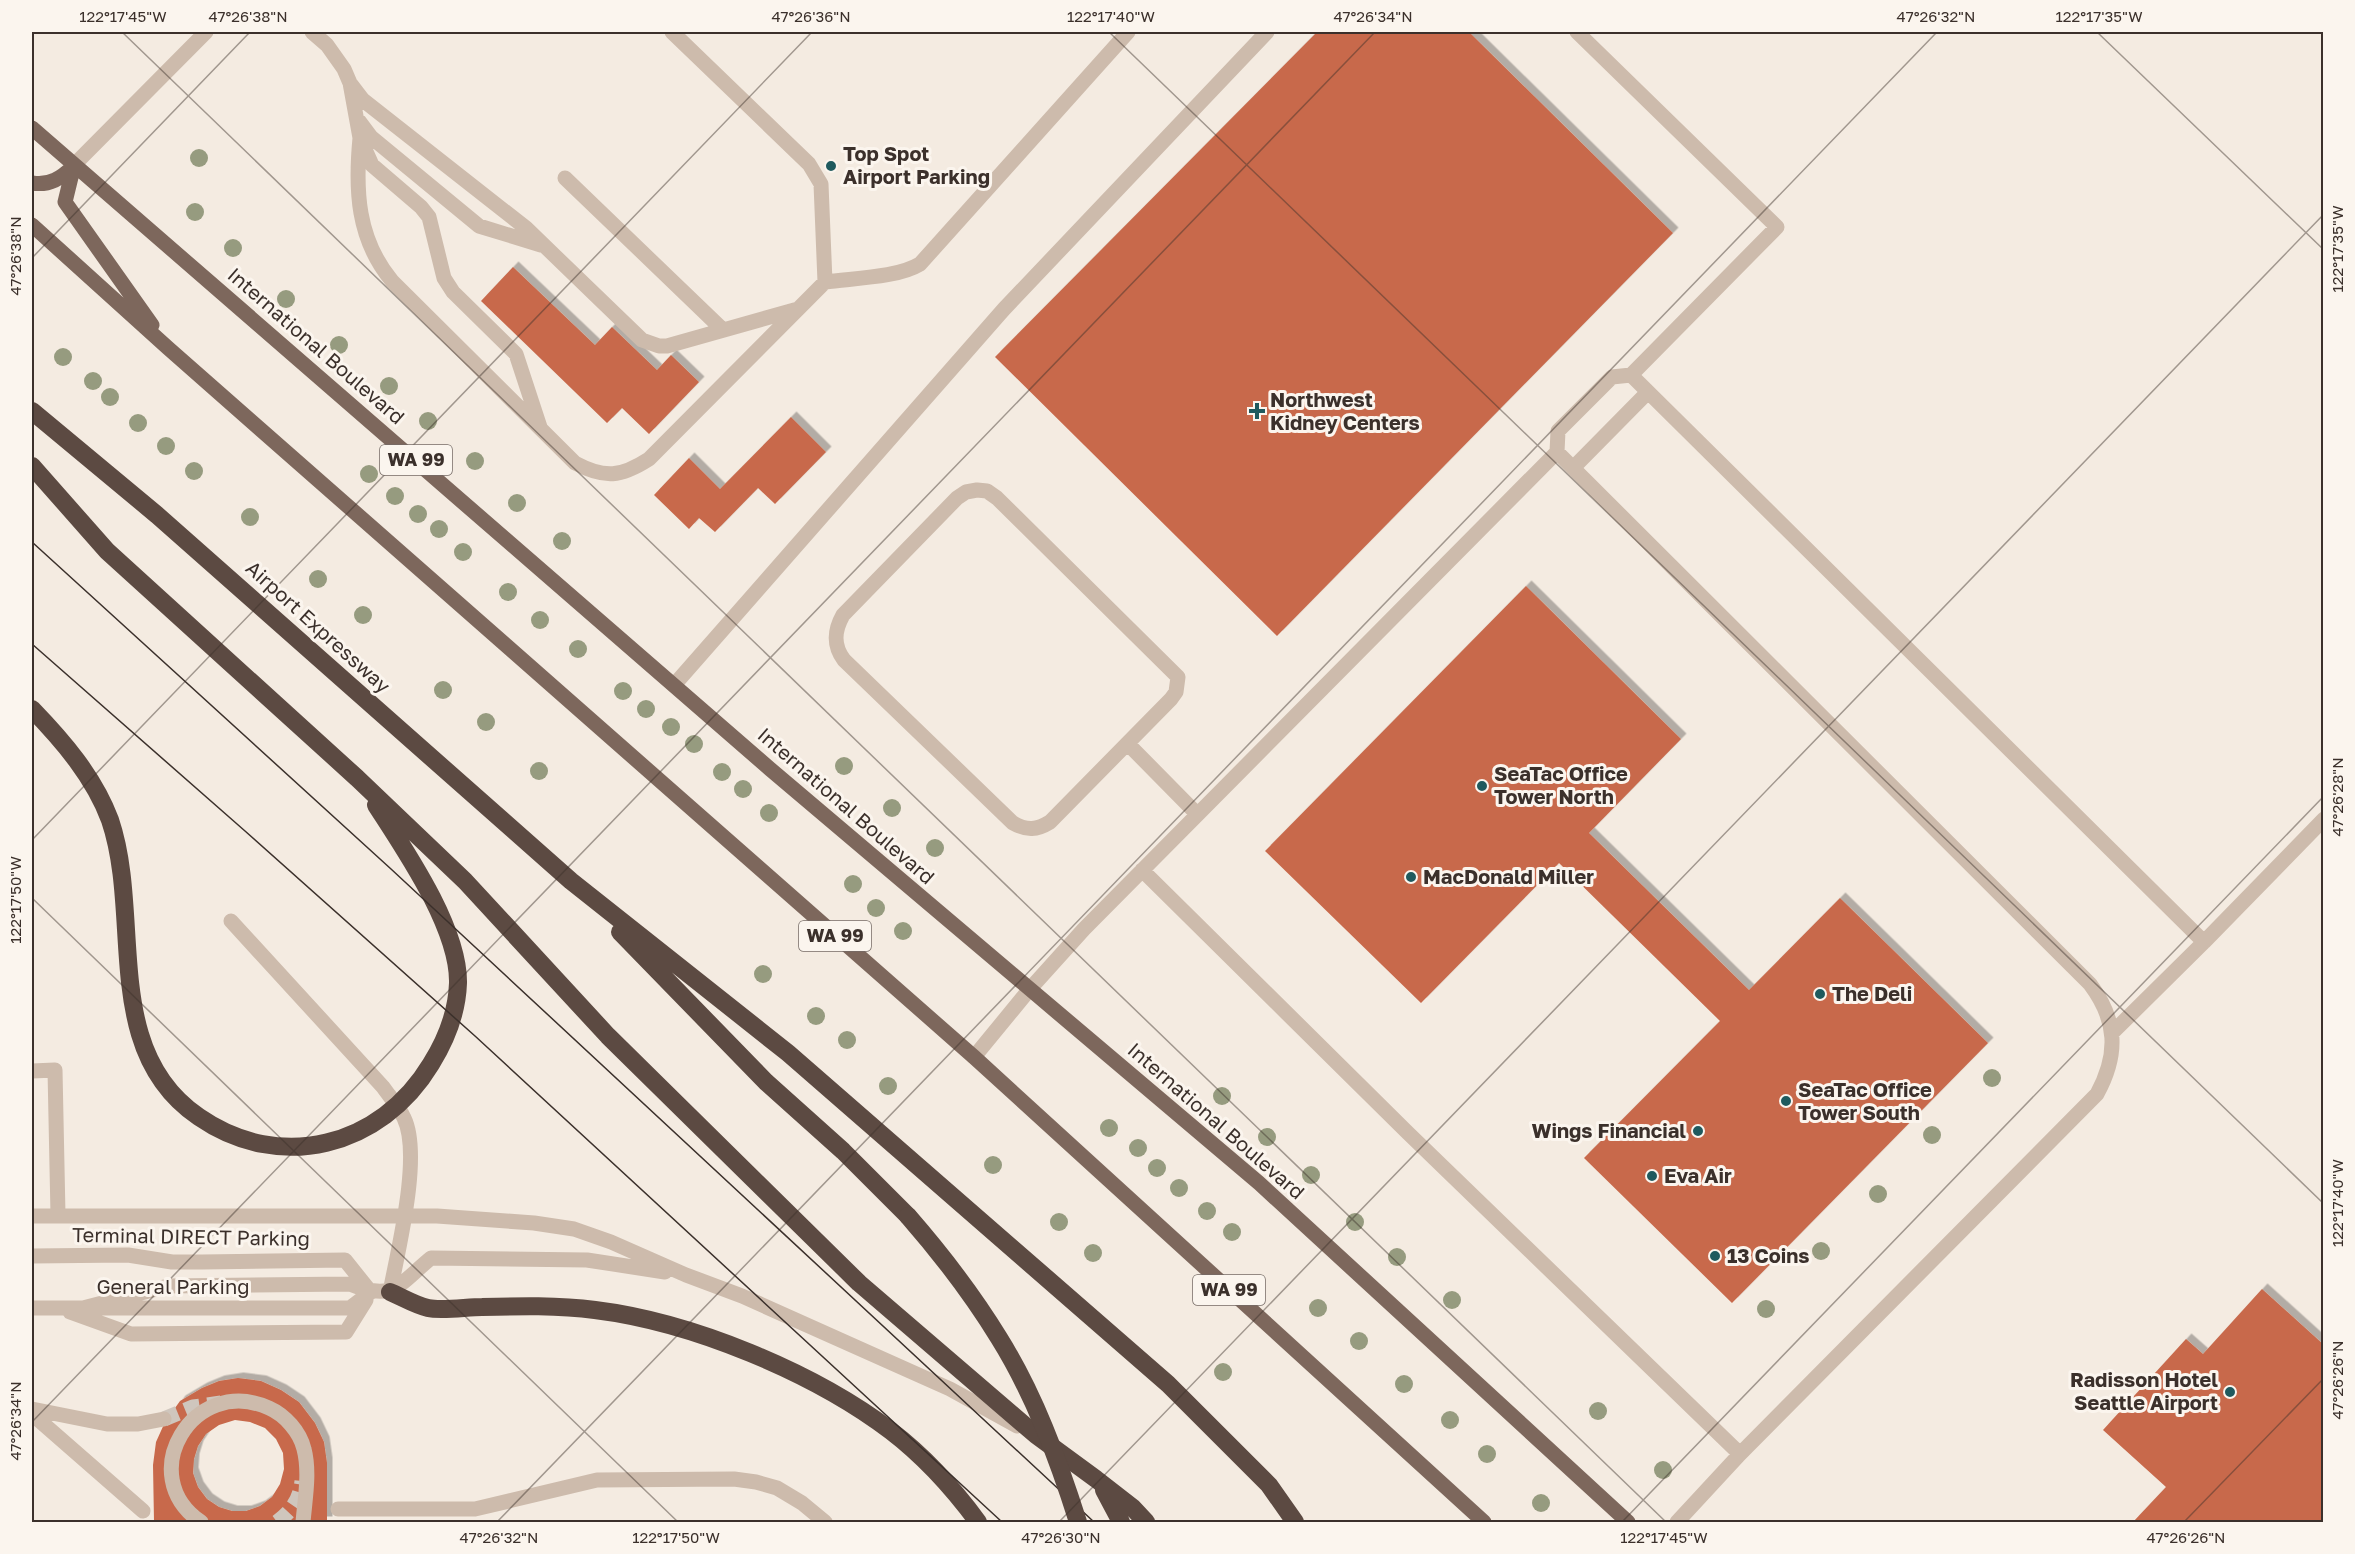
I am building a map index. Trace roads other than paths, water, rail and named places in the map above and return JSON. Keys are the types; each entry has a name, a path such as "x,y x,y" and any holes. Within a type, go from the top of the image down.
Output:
{"highway":[{"name":"Airport Expressway","path":"32,411 158,515 571,881"},
{"path":"32,466 107,551 357,778 465,881 608,1036 858,1283 1036,1436 1132,1507 1146,1522"},
{"path":"32,709 55,733 80,765 110,820 124,896 131,1002 139,1034 152,1064 172,1093 197,1116 226,1134 265,1145 302,1148 337,1141 366,1129 397,1107 422,1080 444,1043 455,1008 458,982 455,956 446,929 417,867 357,778"},
{"path":"571,881 766,1082 843,1151 909,1216 941,1254 1000,1340 1035,1409 1078,1522"},
{"path":"571,881 788,1053 1168,1384 1269,1485 1295,1522"},
{"path":"390,1292 429,1308 510,1306 596,1310 633,1317 704,1336 777,1365 823,1388 890,1431 919,1455 955,1492 978,1522"},
{"path":"1096,1479 1116,1509 1121,1522"}],"main road":[{"name":"International Boulevard","path":"32,128 675,684 770,769 1260,1183 1628,1522"},
{"path":"32,183 47,183 62,177 74,165"},
{"path":"74,165 65,202 168,348"},
{"name":"WA 99","path":"32,225 168,348 974,1058 1484,1522"}],"lane":[{"path":"74,165 206,32"},
{"path":"312,32 327,45 345,69 350,83 360,138 357,184 363,226 379,265 392,281 575,463 591,472 610,475 631,471 650,459 825,282 898,272 920,264 1128,32"},
{"path":"672,32 809,164 816,174 822,193 825,282"},
{"path":"675,684 1004,309 1268,32"},
{"path":"974,1058 1029,990 1142,870 1557,452 1558,431 1612,377 1631,375 1778,227 1577,32"},
{"path":"350,83 363,100 526,228 642,340 649,344 667,346 799,309"},
{"path":"357,118 370,137 479,226 544,246"},
{"path":"360,138 372,165 421,207 429,217 444,278 453,292 516,354 541,430"},
{"path":"566,178 723,330"},
{"path":"1631,375 2204,942"},
{"path":"1573,468 1648,392"},
{"path":"1557,452 2090,984 2101,998 2109,1016 2112,1033 2111,1054 2106,1077 2097,1094 1740,1454 1677,1522"},
{"path":"987,491 1005,506 1178,677 1178,685 1171,699 1128,744 1050,822 1041,828 1021,827 1013,823 844,660 838,652 835,639 836,627 843,615 957,498 966,492 987,491"},
{"path":"1128,744 1197,814"},
{"path":"2112,1033 2324,819"},
{"path":"1142,870 1408,1133 1740,1454"},
{"path":"231,921 383,1087 404,1118 410,1134 412,1158 390,1292"},
{"path":"32,1071 56,1070 58,1215"},
{"path":"32,1216 437,1216 534,1223 574,1229 742,1296 950,1389 1036,1436"},
{"name":"Terminal DIRECT Parking","path":"32,1256 128,1255 182,1262 345,1260 370,1292"},
{"path":"390,1292 431,1258 587,1260 686,1275"},
{"name":"General Parking","path":"83,1308 168,1286 350,1284 370,1292 390,1292"},
{"name":"General Parking","path":"57,1307 131,1334 346,1332 370,1292"},
{"name":"General Parking","path":"83,1308 350,1308 370,1292"},
{"path":"33,1308 83,1308"},
{"path":"201,1522 192,1516 179,1500 172,1479 172,1458 178,1438 190,1420 210,1407 232,1400 255,1402 277,1412 294,1427 304,1448 303,1522"},
{"path":"32,1409 107,1424 138,1424 164,1419"},
{"path":"32,1414 142,1511"},
{"path":"338,1509 475,1509 597,1480 734,1479 777,1488 802,1503 825,1522"}],"tunnel":[{"path":"164,1419 193,1407 221,1403"},
{"path":"277,1522 294,1504 302,1481"}],"tram line":[{"path":"32,542 391,869 1094,1522"},
{"path":"32,644 475,1036 1002,1522"}],"place":[{"name":"Top Spot Airport Parking","path":"831,166"},
{"name":"Northwest Kidney Centers","path":"1257,411"},
{"name":"SeaTac Office Tower North","path":"1482,786"},
{"name":"MacDonald Miller","path":"1411,877"},
{"name":"The Deli","path":"1820,994"},
{"name":"SeaTac Office Tower South","path":"1786,1101"},
{"name":"Wings Financial","path":"1698,1131"},
{"name":"Eva Air","path":"1652,1176"},
{"name":"13 Coins","path":"1715,1256"},
{"name":"Radisson Hotel Seattle Airport","path":"2230,1392"}]}
